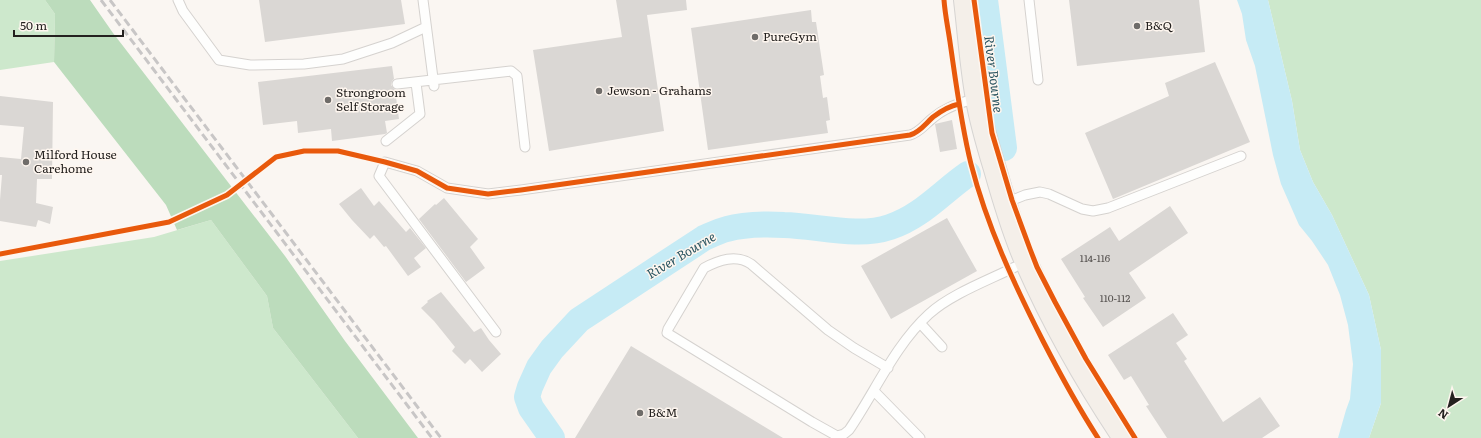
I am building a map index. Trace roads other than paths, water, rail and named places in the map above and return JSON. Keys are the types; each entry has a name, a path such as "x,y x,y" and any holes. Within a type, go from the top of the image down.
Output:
{"highway":[{"path":"952,0 972,135 997,219 1015,267 1062,360 1109,438"},
{"path":"965,0 977,99 986,140 1005,203 1027,263 1047,305 1089,383 1124,438"}],"lane":[{"path":"178,0 182,12 219,60 250,65 304,64 344,59 392,44 426,27"},
{"path":"423,0 434,84"},
{"path":"1029,0 1038,80"},
{"path":"397,84 434,84 511,71 517,76 525,147"},
{"path":"386,141 420,114 416,83"},
{"path":"496,332 379,176 385,162 417,171 447,188 488,194 910,135 920,130 933,117 946,108 967,101"},
{"path":"1005,203 1025,195 1040,192 1049,194 1082,209 1093,211 1108,208 1241,156"},
{"path":"888,368 834,334 751,264 739,258 732,258 713,263 704,268 667,332 837,436 844,434 849,430 907,338 930,313 971,288 1015,267"},
{"path":"920,323 942,347"},
{"path":"874,391 920,438"}],"water":[{"path":"1237,0 1268,0 1292,101 1300,150 1313,182 1332,215 1369,295 1381,350 1381,403 1369,438 1338,438 1350,399 1353,364 1348,325 1340,295 1328,265 1299,225 1281,184 1273,155 1255,66 1246,40 1242,14"}],"waterway":[{"name":"River Bourne","path":"985,0 1004,148"},
{"name":"River Bourne","path":"552,438 531,408 527,397 539,367 552,349 579,320 704,238 727,229 755,225 797,226 851,231 878,230 901,223 912,217 931,204 968,174"}],"railway":[{"path":"101,0 432,438"},
{"path":"110,0 441,438"}],"place":[{"name":"B&Q","path":"1137,26"},
{"name":"PureGym","path":"755,37"},
{"name":"Jewson - Grahams","path":"599,91"},
{"name":"Strongroom Self Storage","path":"328,100"},
{"name":"Milford House Carehome","path":"26,162"},
{"name":"B&M","path":"640,413"}]}
